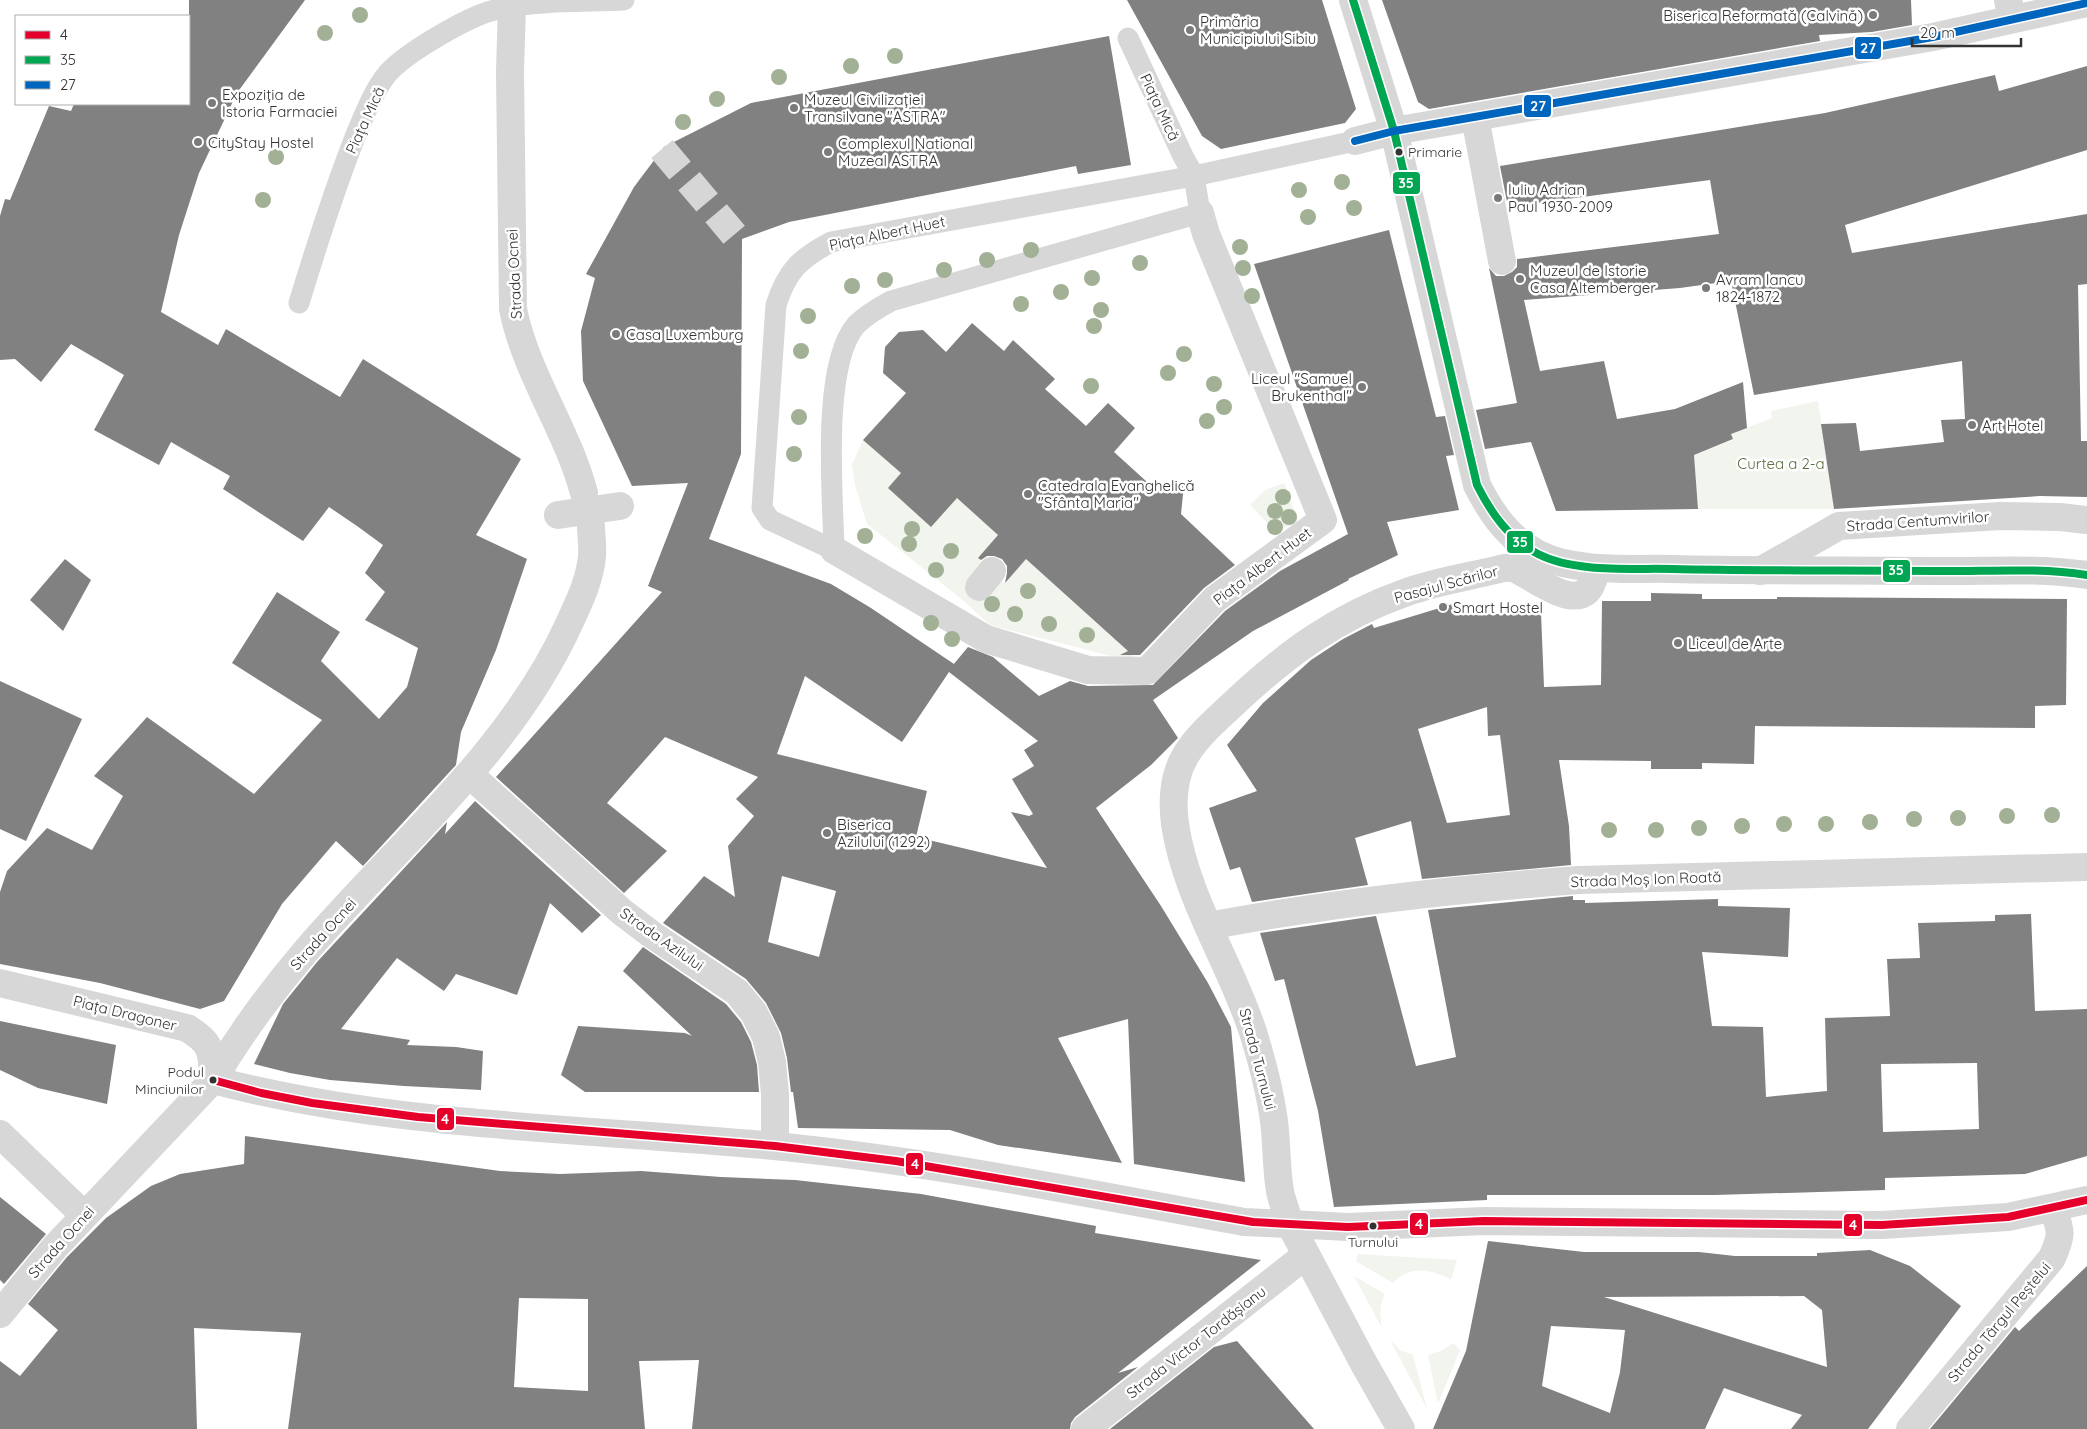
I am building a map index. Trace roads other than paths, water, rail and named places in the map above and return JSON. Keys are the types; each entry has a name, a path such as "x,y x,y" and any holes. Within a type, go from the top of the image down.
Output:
{"street":[{"path":"1353,0 1394,131 1477,485 1499,522 1517,542 1548,558 1596,568 1760,571 2034,571 2087,576"},
{"name":"Strada Ocnei","path":"512,3 510,70 513,309 524,351 571,453 584,493"},
{"path":"1355,141 1394,131 1933,37 2010,10 2087,3"},
{"path":"1475,117 1502,261"},
{"name":"Piața Albert Huet","path":"834,550 972,595 986,639 1088,670 1147,671 1216,599 1323,520 1206,234 1200,213"},
{"path":"558,515 620,506"},
{"name":"Strada Centumvirilor","path":"1760,571 1839,526 2000,516 2060,517 2087,520"},
{"name":"Strada Ocnei","path":"0,1314 84,1215 213,1080 235,1042 306,951 469,774 504,730 560,644 587,581 592,556 591,526"},
{"name":"Pasajul Scărilor","path":"1197,737 1279,662 1306,642 1370,607 1408,592 1504,568 1514,568 1561,593 1580,595 1586,592 1592,584 1596,568"},
{"name":"Strada Turnului","path":"1197,737 1183,757 1177,776 1174,801 1175,822 1180,849 1190,880 1240,998 1263,1068 1274,1120 1280,1191 1290,1224 1362,1362 1401,1429"},
{"name":"Strada Azilului","path":"469,774 622,912 737,992 754,1013 766,1036 775,1094 774,1146"},
{"name":"Strada Moș Ion Roată","path":"1208,926 1381,899 1579,880 2087,867"},
{"name":"Piața Dragoner","path":"0,983 188,1028 201,1036 209,1046 212,1054 213,1080"},
{"path":"213,1080 261,1093 312,1103 418,1117 774,1146 896,1161 1244,1222 1348,1227 1484,1221 1882,1225 2008,1217 2053,1209 2087,1200"},
{"path":"0,1134 84,1215"},
{"name":"Strada Târgul Peștelui","path":"1910,1429 2052,1258 2059,1243 2061,1230 2053,1209"},
{"name":"Strada Victor Tordășianu","path":"1085,1429 1306,1255"}],"lane":[{"name":"Piața Mică","path":"299,303 343,168 367,110 388,73 405,58 447,31 512,3 624,0"},
{"name":"Piața Mică","path":"1128,38 1194,176"},
{"name":"Piața Albert Huet","path":"834,550 770,520 762,508 776,306 781,289 789,274 808,254 831,242 1194,176 1355,141"},
{"name":"Piața Albert Huet","path":"1194,176 1200,213"},
{"path":"834,550 832,413 837,376 844,346 856,326 872,311 890,301 1200,213"}],"tunnel":[{"path":"662,149 742,244"}],"place":[{"name":"Biserica Reformată (Calvină)","path":"1873,15"},
{"name":"Primăria Municipiului Sibiu","path":"1190,30"},
{"name":"Expoziția de Istoria Farmaciei","path":"212,103"},
{"name":"Muzeul Civilizației Transilvane \"ASTRA\"","path":"794,108"},
{"name":"CityStay Hostel","path":"198,142"},
{"name":"Complexul National Muzeal ASTRA","path":"828,152"},
{"name":"Primarie","path":"1399,152"},
{"name":"Iuliu Adrian Paul 1930-2009","path":"1498,198"},
{"name":"Muzeul de Istorie Casa Altemberger","path":"1520,279"},
{"name":"Avram Iancu 1824-1872","path":"1706,288"},
{"name":"Casa Luxemburg","path":"616,334"},
{"name":"Liceul \"Samuel Brukenthal\"","path":"1362,387"},
{"name":"Art Hotel","path":"1972,425"},
{"name":"Catedrala Evanghelică \"Sfânta Maria\"","path":"1028,494"},
{"name":"Smart Hostel","path":"1443,607"},
{"name":"Liceul de Arte","path":"1678,643"},
{"name":"Biserica Azilului (1292)","path":"827,833"},
{"name":"Podul Minciunilor","path":"213,1080"},
{"name":"Turnului","path":"1373,1226"}],"park label":[{"name":"Curtea a 2-a","path":"1781,463"}]}
